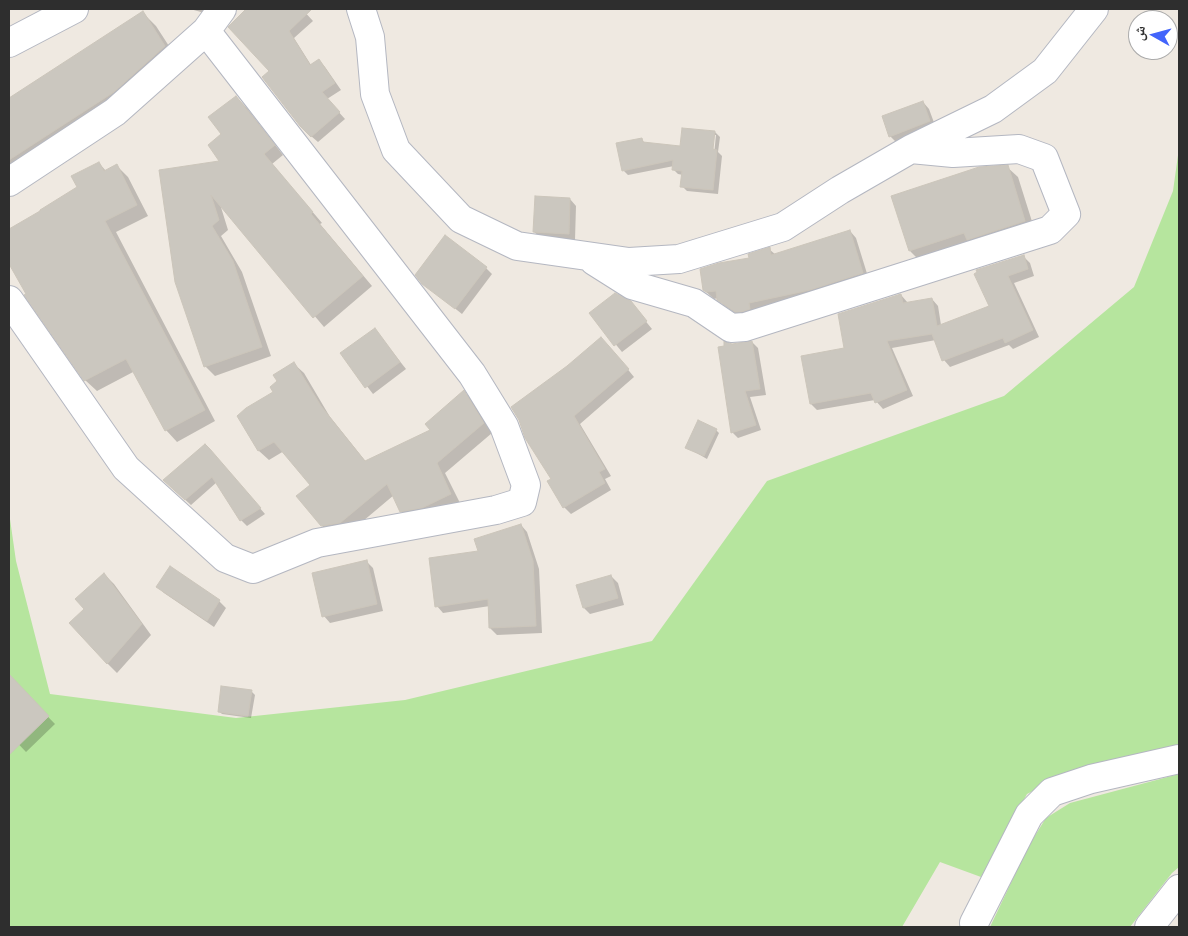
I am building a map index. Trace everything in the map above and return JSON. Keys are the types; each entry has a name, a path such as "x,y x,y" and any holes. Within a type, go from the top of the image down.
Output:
{"street":[{"path":"9,43 74,9"},
{"path":"9,182 115,112 206,31 222,9"},
{"path":"361,9 370,37 375,94 396,150 461,219 517,246 629,262 679,259 783,227 840,190 911,149 993,109 1045,71 1094,9"},
{"path":"9,300 126,468 225,558 253,569 317,543 496,510 522,502 526,485 504,426 472,374 206,31"},
{"path":"586,256 632,285 694,303 731,328 745,327 1050,230 1066,214 1044,158 1019,149 953,154 911,149"},
{"path":"679,259 694,303"},
{"path":"974,923 1029,815 1052,792 1091,779 1179,759"},
{"path":"1149,927 1179,889"}],"green space":[{"path":"1179,148 1179,750 1070,772 1027,794 981,877 940,862 902,927 9,927 9,512 16,561 50,694 236,718 405,700 652,641 767,481 1004,396 1134,287 1173,191"},
{"path":"1179,774 1179,867 1172,873 1130,927 990,927 1029,845 1046,818 1070,803"}],"building":[{"path":"246,9 312,9 289,31 310,65 319,59 335,83 322,92 340,112 311,137 300,126 262,77 269,71 228,27"},
{"path":"143,11 165,46 114,92 9,160 9,98"},
{"path":"236,96 275,145 264,154 313,212 311,214 363,276 313,318 211,195 219,220 212,226 233,261 262,347 204,367 175,282 159,170 219,161 208,145 221,134 208,117"},
{"path":"923,101 930,121 889,137 882,116"},
{"path":"682,128 715,131 713,149 717,150 713,190 680,187 682,171 672,170 673,160 622,171 616,143 642,138 643,142 680,146"},
{"path":"99,162 104,171 117,164 137,205 105,221 205,410 165,431 126,359 84,381 24,295 26,294 9,264 9,229 77,187 71,176"},
{"path":"1008,165 1025,221 967,240 964,233 909,251 891,196 979,167"},
{"path":"535,196 570,198 569,234 533,232"},
{"path":"850,230 863,273 810,290 749,303 750,309 742,312 735,312 717,300 716,291 706,292 703,290 700,269 719,263 749,258 748,254 770,247 771,255"},
{"path":"445,235 487,267 455,309 422,284 415,275"},
{"path":"1024,255 1028,269 1008,276 1033,330 1005,343 1003,338 942,361 932,334 887,341 907,390 875,403 871,393 810,404 801,356 844,348 838,314 901,294 903,303 932,298 937,326 989,306 974,274 977,272 976,270"},
{"path":"615,293 631,301 647,321 614,346 589,313"},
{"path":"375,328 400,362 365,388 340,353"},
{"path":"601,337 629,369 574,416 605,469 599,472 605,483 563,508 547,481 551,479 525,438 519,420 511,407 567,366"},
{"path":"724,341 732,344 752,341 760,389 745,391 756,425 731,433 718,347 724,346"},
{"path":"294,362 321,406 365,461 430,430 425,424 464,390 484,423 437,463 451,494 422,508 400,512 387,484 340,523 321,526 296,496 310,485 274,442 258,451 237,416 246,408 273,392 270,387 277,381 273,375"},
{"path":"698,420 717,429 704,456 685,448"},
{"path":"205,444 261,508 240,521 212,477 185,500 163,480"},
{"path":"521,524 533,561 536,626 489,628 488,599 435,607 429,558 478,551 474,539"},
{"path":"367,560 377,604 322,617 312,573"},
{"path":"170,566 220,600 207,621 156,587"},
{"path":"104,573 142,624 107,664 69,623 84,609 75,599"},
{"path":"611,575 618,598 583,608 576,585"},
{"path":"9,674 49,716 9,755"},
{"path":"221,686 252,690 248,716 218,712"}]}
